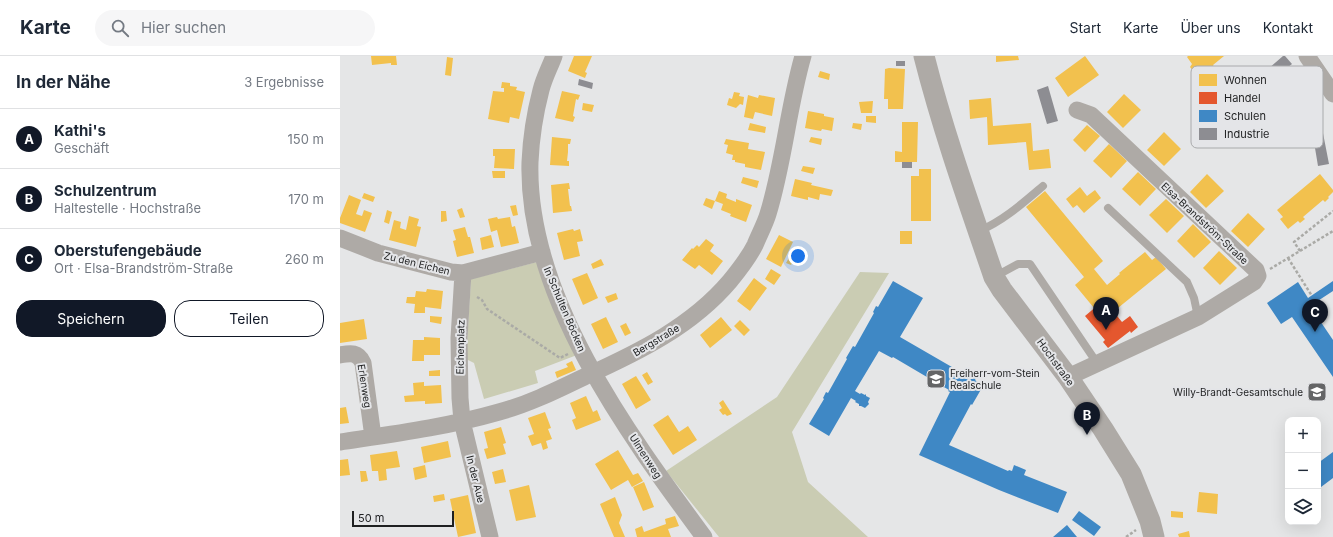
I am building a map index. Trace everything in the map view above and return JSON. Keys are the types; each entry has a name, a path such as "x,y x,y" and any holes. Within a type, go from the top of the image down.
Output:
{"street":[{"name":"In Schulten Böcken","path":"554,56 541,89 534,124 530,162 531,194 542,252 550,278 594,373"},
{"name":"Bergstraße","path":"340,442 445,425 500,412 532,400 623,359 663,338 699,312 719,294 738,271 754,247 768,215 803,56"},
{"name":"Hochstraße","path":"924,56 962,183 994,277 1002,290 1068,377 1103,429 1130,474 1150,521 1154,537"},
{"path":"1307,56 1314,66"},
{"path":"1323,79 1333,94"},
{"name":"Elsa-Brandström-Straße","path":"1077,110 1091,115 1256,270 1258,276"},
{"name":"Zu den Eichen","path":"340,238 378,253 451,272 463,273 542,252"},
{"name":"Eichenplatz","path":"462,421 459,338 463,273"},
{"path":"1068,377 1198,317 1254,282 1258,276"},
{"name":"Erlenweg","path":"340,354 354,353 361,358 373,437"},
{"name":"Ulmenweg","path":"594,373 610,401 661,478 704,537"},
{"name":"In der Aue","path":"462,421 490,537"}],"lane":[{"path":"979,232 1009,214 1043,186"},
{"path":"1108,208 1187,282 1194,298 1198,317"},
{"path":"994,277 1018,264 1030,264 1097,363"}],"path":[{"path":"1300,251 1294,242 1333,211"},
{"path":"1258,276 1333,231"},
{"path":"1288,258 1312,296"},
{"path":"487,309 560,358 582,349"}],"green space":[{"path":"537,262 577,355 535,371 538,383 484,399 474,363 466,359 471,279"},
{"path":"860,272 889,273 792,432 808,482 868,537 719,537 666,471 777,397"}],"building: Wohnen":[{"path":"371,56 396,56 397,65 391,65 391,63 372,65"},
{"path":"574,56 592,56 585,72 587,73 585,78 568,71"},
{"path":"996,56 1018,56 1019,60 996,62"},
{"path":"1085,56 1099,75 1068,97 1055,78"},
{"path":"1224,56 1214,66 1191,66 1191,68 1190,67 1192,64 1187,57"},
{"path":"447,57 453,58 451,76 445,75"},
{"path":"885,69 905,69 903,109 888,109 888,99 884,99"},
{"path":"820,71 830,74 829,80 818,77"},
{"path":"502,82 510,83 510,86 517,87 516,90 525,92 519,119 510,117 509,123 488,119 493,91 504,92 504,88 501,88"},
{"path":"562,91 580,95 578,100 576,99 573,116 575,117 573,122 555,118"},
{"path":"734,92 740,93 739,96 744,97 743,105 740,104 736,108 727,105 729,98 732,99"},
{"path":"1124,94 1141,110 1123,128 1107,112"},
{"path":"748,95 758,98 759,95 775,98 772,116 755,112 753,119 744,117"},
{"path":"991,98 993,126 1031,123 1033,151 1049,149 1051,168 1029,170 1026,142 988,145 987,117 970,119 969,100"},
{"path":"873,101 872,113 861,113 859,102"},
{"path":"583,103 594,105 592,112 582,110"},
{"path":"808,111 824,114 824,116 834,118 832,131 822,129 821,131 805,128"},
{"path":"866,116 876,116 876,123 866,122"},
{"path":"902,122 918,122 917,162 895,162 895,151 902,152"},
{"path":"750,123 766,127 765,133 748,130"},
{"path":"853,123 862,124 861,130 852,128"},
{"path":"1087,125 1100,136 1085,152 1073,140"},
{"path":"1164,132 1181,149 1164,166 1147,150"},
{"path":"552,137 571,139 570,144 568,144 567,161 569,161 569,166 550,165"},
{"path":"811,137 822,139 821,145 809,142"},
{"path":"726,139 749,143 748,149 765,152 761,170 745,167 745,164 732,160 733,155 726,153 728,145 724,144"},
{"path":"1109,144 1127,161 1111,178 1093,161"},
{"path":"493,149 515,149 514,169 494,168 495,156 493,156"},
{"path":"803,166 815,168 813,174 801,171"},
{"path":"919,169 931,169 931,221 911,221 911,176 919,176"},
{"path":"492,171 505,171 505,178 493,178"},
{"path":"1138,172 1156,189 1140,206 1122,189"},
{"path":"1207,174 1224,191 1206,208 1190,192"},
{"path":"1320,174 1333,192 1325,202 1323,200 1303,217 1305,219 1300,223 1298,221 1288,229 1280,219 1283,217 1277,210"},
{"path":"743,177 759,181 757,188 741,183"},
{"path":"795,179 812,183 811,185 833,190 831,196 820,194 819,200 808,197 808,200 791,196"},
{"path":"569,183 570,189 568,189 572,211 553,213 551,185"},
{"path":"1080,187 1087,196 1095,190 1101,198 1084,213 1077,205 1073,208 1066,199"},
{"path":"719,191 727,194 726,198 736,202 736,199 752,205 746,222 730,216 731,214 721,210 723,204 715,201"},
{"path":"1045,191 1103,261 1094,269 1107,285 1145,252 1152,260 1156,257 1166,269 1113,312 1104,300 1094,308 1075,285 1084,277 1026,207"},
{"path":"364,193 375,197 373,202 362,198"},
{"path":"349,195 361,200 356,214 362,216 364,210 372,213 365,232 340,223 340,218"},
{"path":"706,198 715,201 712,209 703,205"},
{"path":"1166,199 1184,216 1167,233 1149,215"},
{"path":"516,205 518,215 513,216 510,206"},
{"path":"462,208 465,217 460,218 457,210"},
{"path":"387,210 392,212 389,224 384,222"},
{"path":"441,211 446,211 447,221 441,222"},
{"path":"1248,213 1265,229 1248,247 1231,231"},
{"path":"409,216 419,219 417,226 421,227 416,247 389,240 394,220 401,222 400,228 406,230"},
{"path":"497,217 498,219 510,217 512,227 515,226 519,243 501,247 497,230 491,232 488,219"},
{"path":"1193,224 1211,242 1194,258 1177,241"},
{"path":"465,227 468,237 470,237 474,253 457,257 453,241 456,240 453,230"},
{"path":"573,229 574,231 580,229 583,241 577,242 580,256 564,260 557,233"},
{"path":"900,231 912,231 912,244 900,244"},
{"path":"491,235 494,247 482,250 480,238"},
{"path":"779,235 793,242 781,267 766,259"},
{"path":"706,239 714,245 710,251 723,261 712,275 699,265 695,269 682,260 692,248 693,249 697,245 699,247"},
{"path":"794,247 801,250 800,252 804,254 802,261 790,256"},
{"path":"1219,251 1237,268 1220,285 1203,268"},
{"path":"790,256 795,258 791,265 786,263"},
{"path":"601,259 604,265 593,269 591,264"},
{"path":"771,269 781,275 774,285 765,279"},
{"path":"587,273 598,298 583,305 572,279"},
{"path":"754,278 767,288 750,311 737,301"},
{"path":"427,289 443,291 441,309 425,307 425,313 414,313 415,304 406,303 407,297 415,297 416,291 426,292"},
{"path":"616,293 618,299 608,303 605,297"},
{"path":"430,316 442,317 441,324 430,322"},
{"path":"606,317 618,342 603,349 591,324"},
{"path":"721,317 732,330 710,348 700,335"},
{"path":"364,319 367,339 340,343 340,323"},
{"path":"740,320 750,330 744,336 734,326"},
{"path":"626,323 631,333 625,336 620,326"},
{"path":"424,337 440,338 440,355 424,355 424,361 412,361 413,340 424,340"},
{"path":"572,361 576,370 557,378 555,372 568,367 566,364"},
{"path":"440,370 440,376 429,376 429,371"},
{"path":"647,372 653,382 648,385 642,375"},
{"path":"636,376 651,400 636,409 622,384"},
{"path":"424,382 424,386 441,385 442,403 425,404 425,401 405,402 404,396 414,395 413,383"},
{"path":"586,396 593,412 597,410 601,420 576,430 572,420 576,418 570,403"},
{"path":"723,400 732,414 727,416 725,414 723,415 719,410 722,408 719,403"},
{"path":"346,407 349,423 340,424 340,408"},
{"path":"545,412 551,428 548,429 552,439 546,441 548,448 543,450 541,443 532,446 528,436 534,434 528,418"},
{"path":"668,415 679,432 688,426 697,440 673,455 653,425"},
{"path":"501,427 506,443 503,444 506,454 487,459 484,449 488,448 484,432"},
{"path":"448,441 451,457 424,463 421,447"},
{"path":"618,450 633,475 638,473 643,481 632,487 628,480 611,490 595,464"},
{"path":"397,451 400,467 386,469 387,480 379,481 378,471 372,471 370,455"},
{"path":"348,459 350,475 340,476 340,460"},
{"path":"425,465 427,477 415,480 413,468"},
{"path":"503,469 506,482 495,484 492,472"},
{"path":"360,471 366,471 368,481 361,482"},
{"path":"644,482 654,507 643,511 633,487"},
{"path":"529,485 536,517 516,521 509,490"},
{"path":"1199,492 1218,494 1217,514 1197,512"},
{"path":"444,494 445,500 434,502 433,496"},
{"path":"468,495 476,533 458,537 450,499"},
{"path":"615,497 622,515 619,523 625,537 614,537 600,504"},
{"path":"1171,511 1183,512 1183,518 1171,517"},
{"path":"675,516 679,526 668,529 671,537 637,537 635,529 642,526 644,532 666,524 665,519"},
{"path":"1189,531 1190,537 1179,537 1178,534"}],"building: Handel":[{"path":"1104,300 1122,322 1130,316 1138,327 1131,333 1130,331 1108,348 1103,342 1105,340 1085,316"}],"building: Schulen":[{"path":"893,281 923,298 900,337 964,374 967,368 978,374 975,380 983,386 972,405 971,404 949,445 1008,471 1012,471 1014,465 1026,470 1024,475 1067,492 1058,513 999,490 919,455 950,392 893,357 892,358 879,351 855,391 860,394 866,394 866,396 870,398 868,402 869,404 865,408 859,406 859,404 855,402 856,401 851,398 829,436 809,424 824,399 823,398 826,392 828,393 853,346 855,347 874,313 873,312 876,306 878,307"},
{"path":"1333,281 1333,291 1310,306 1333,340 1333,377 1292,317 1281,324 1267,303 1298,282 1308,298"},
{"path":"1333,452 1333,478 1321,487 1321,461"},
{"path":"1079,511 1101,527 1094,536 1072,520"},
{"path":"1067,525 1077,537 1053,537"}],"building: Industrie":[{"path":"1283,56 1285,56 1292,64 1289,66 1271,66"},
{"path":"896,61 905,61 905,66 896,66"},
{"path":"579,79 593,83 592,89 578,85"},
{"path":"1048,86 1058,121 1047,124 1037,90"},
{"path":"1323,133 1329,164 1318,166 1315,148 1323,148"},
{"path":"902,162 912,162 912,168 902,168"}],"place":[{"name":"Kathi's","path":"1106,330"},
{"name":"Oberstufengebäude","path":"1315,332"},
{"name":"Freiherr-vom-Stein Realschule","path":"936,379"},
{"name":"Willy-Brandt-Gesamtschule","path":"1317,392"},
{"name":"Schulzentrum","path":"1087,435"}]}
